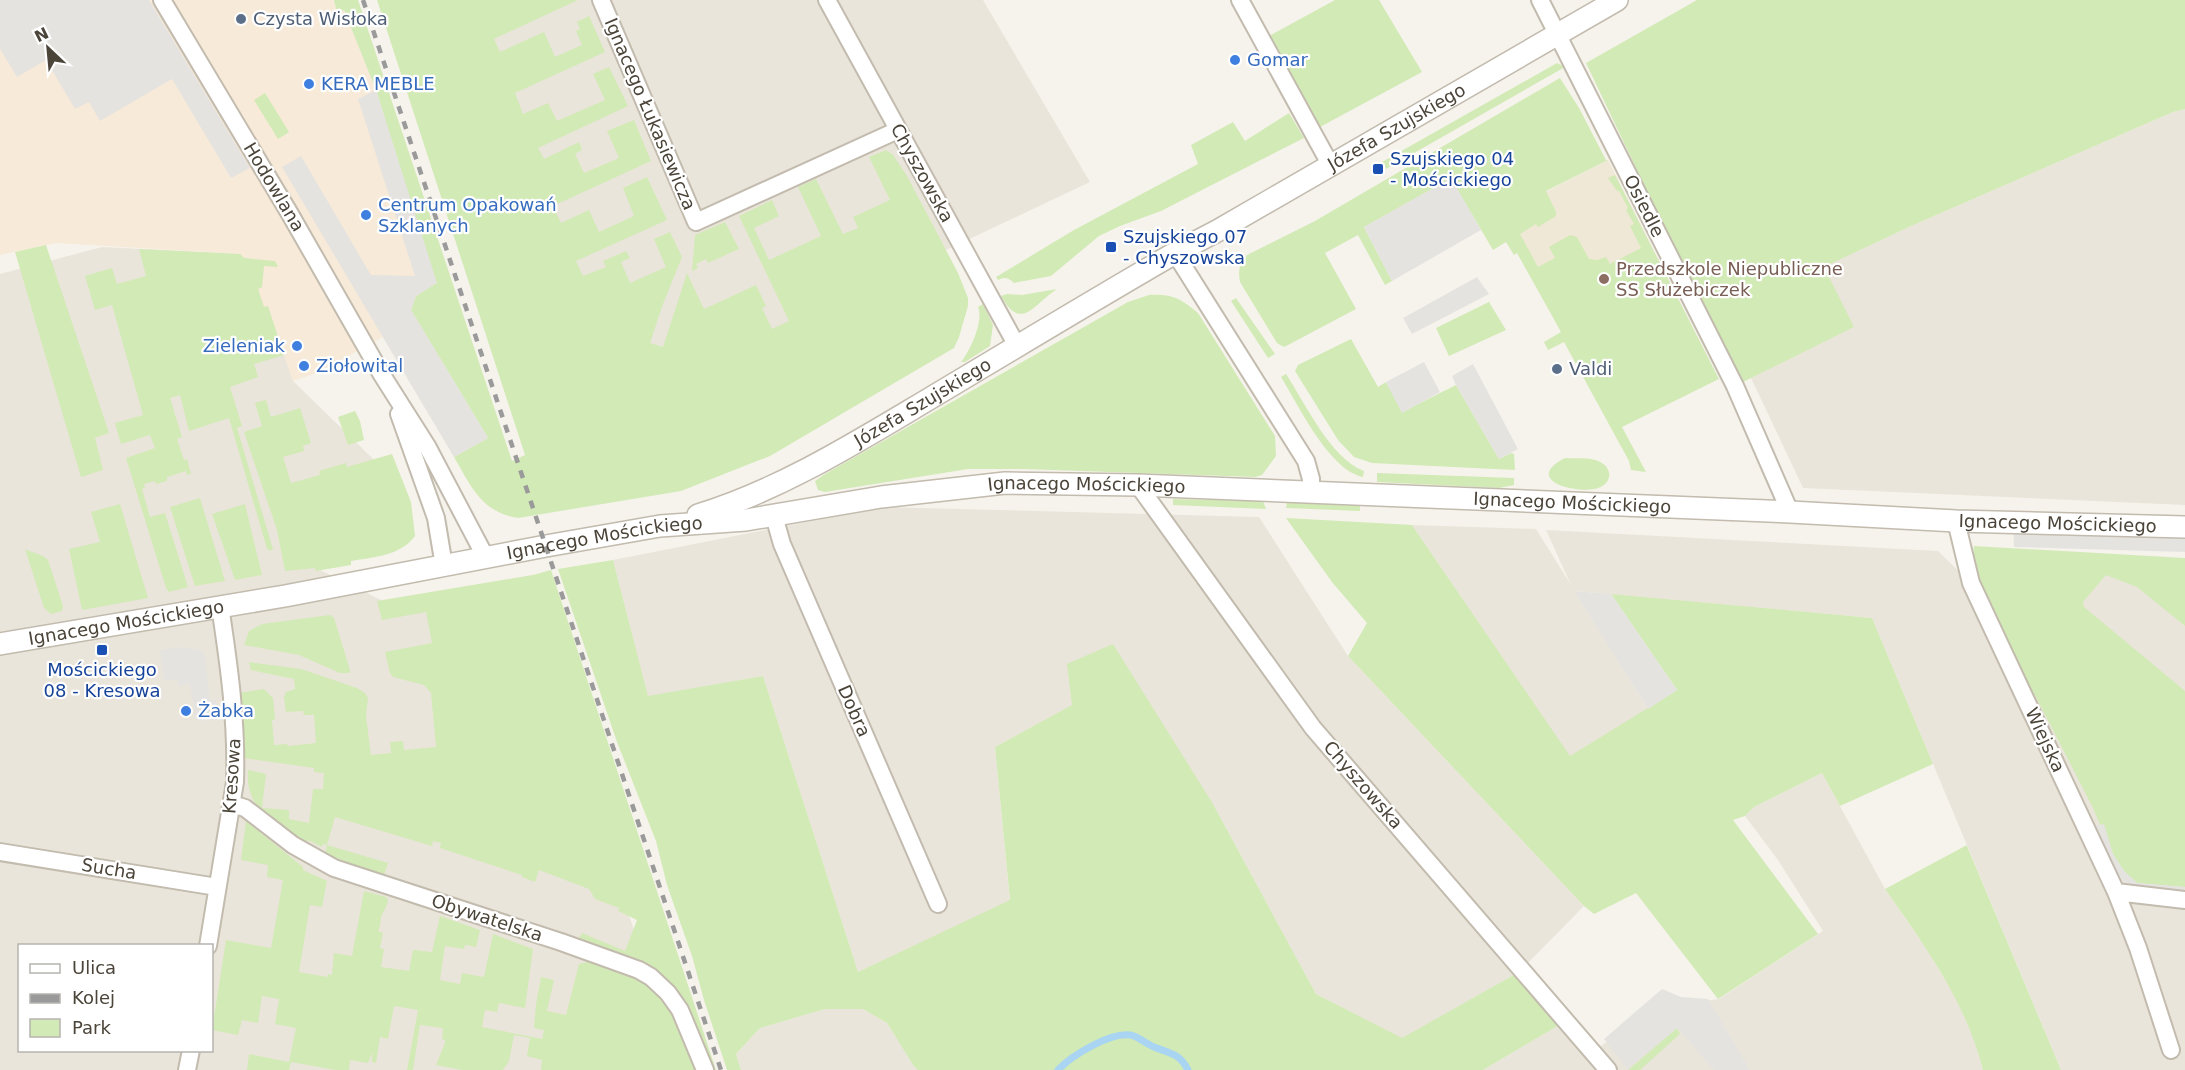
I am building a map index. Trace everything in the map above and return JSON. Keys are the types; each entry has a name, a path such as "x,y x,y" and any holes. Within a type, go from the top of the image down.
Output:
{"street":[{"name":"Hodowlana","path":"162,0 290,214 382,375 427,446 486,558"},
{"name":"Ignacego Łukasiewicza","path":"601,0 696,222 898,130"},
{"name":"Chyszowska","path":"827,0 1017,346"},
{"path":"1240,0 1330,164"},
{"name":"Osiedle","path":"1540,0 1734,386 1790,512"},
{"name":"Józefa Szujskiego","path":"660,526 735,503 768,488 894,420 1175,253 1617,0"},
{"path":"1175,253 1306,461 1311,479 1311,492"},
{"name":"Hodowlana","path":"382,375 400,415 436,518 444,566"},
{"name":"Ignacego Mościckiego","path":"0,644 295,595 660,526 774,516 881,497 1005,483 1138,485 1956,521 2185,527"},
{"name":"Chyszowska","path":"1138,485 1313,728 1608,1070"},
{"name":"Dobra","path":"774,516 782,544 938,904"},
{"name":"Wiejska","path":"1956,521 1971,583 2116,892 2171,1050"},
{"name":"Kresowa","path":"208,944 235,782 235,725 220,606"},
{"name":"Obywatelska","path":"232,804 245,808 293,845 333,868 561,942 639,970 651,977 668,993 680,1010 705,1070"},
{"name":"Sucha","path":"0,852 217,887"},
{"path":"2116,892 2185,900"},
{"path":"187,1070 191,1052"}],"shaded area":[{"path":"0,0 334,0 337,12 344,10 376,90 437,283 421,292 445,367 488,438 454,457 383,337 319,372 293,381 268,306 264,307 258,289 262,287 264,265 275,262 243,258 240,254 56,243 0,255"},
{"path":"0,0 149,0 250,168 231,178 172,79 100,121 89,102 75,109 46,60 17,77 0,49"},
{"path":"417,0 983,0 1090,182 629,400"},
{"path":"376,90 437,283 416,296 411,310 488,438 454,457 282,167 301,156 371,275 415,276 358,99"},
{"path":"2185,109 2185,505 1803,488 1751,378 1853,327 1823,267 1911,226 2173,112"},
{"name":"Przedszkole Niepubliczne SS Służebiczek","path":"1608,160 1690,322 1593,373 1503,214"},
{"path":"1451,178 1481,230 1392,281 1364,227"},
{"path":"102,247 240,254 275,261 268,306 293,381 407,492 316,568 383,601 533,575 617,882 651,977 705,1070 0,1070 0,274"},
{"path":"1477,277 1489,294 1412,334 1403,318"},
{"path":"1424,362 1440,392 1402,413 1386,382"},
{"path":"1473,364 1518,449 1499,459 1452,376"},
{"path":"883,507 1259,517 1348,656 1584,906 1519,972 1402,1039 1316,994 1213,804 1073,705 995,747 1010,902 858,972 763,676 648,697 613,560"},
{"path":"2013,523 2185,528 2185,552 2014,547"},
{"path":"1412,525 1536,529 1571,585 1546,530 1938,551 1971,583 2185,565 2185,1070 2061,1070 1872,618 1575,591 1648,709 1570,757"},
{"path":"1574,591 1611,594 1677,690 1648,709"},
{"path":"183,647 201,650 205,655 210,700 216,700 218,720 196,721 190,684 179,686 177,679 164,681 160,650"},
{"path":"1822,773 1885,889 1928,951 1955,996 1976,1043 1983,1070 1483,1070 1566,1021 1591,1052 1663,1007 1719,999 1823,931 1778,860 1745,816 1754,807"},
{"path":"2104,824 2113,854 2124,871 2137,883 2185,887 2185,900 2130,888 2110,865 2094,826"},
{"path":"1662,989 1681,997 1708,999 1750,1070 1714,1070 1677,1028 1628,1069 1604,1039"},
{"path":"825,1009 863,1009 887,1023 918,1070 741,1070 736,1054 760,1028"}],"green space":[{"path":"334,0 358,0 512,461 525,455 377,0 578,0 494,39 500,52 544,32 555,57 582,45 576,31 580,29 577,22 589,16 605,52 515,93 523,114 548,103 557,121 605,100 593,74 609,67 628,106 538,148 544,159 579,142 582,150 575,154 584,173 619,158 607,131 634,120 651,161 553,206 561,223 589,210 599,232 634,216 623,188 647,177 667,220 576,261 583,276 606,267 603,261 626,251 630,258 621,262 630,283 666,267 654,239 670,232 682,257 650,343 663,347 687,273 704,309 756,285 766,306 762,308 772,329 789,321 739,216 772,200 779,216 754,228 769,260 821,236 798,187 816,179 843,234 858,228 853,217 890,200 869,157 886,150 893,155 907,176 958,273 968,298 968,306 954,348 770,456 681,491 518,518 495,510 478,496 454,457 488,438 411,310 416,296 436,283 376,90 344,10 337,13"},
{"path":"1335,0 1379,0 1422,72 1320,127 1269,36"},
{"path":"1697,0 2185,0 2185,109 2173,112 1911,226 1824,267 1854,327 1739,384 1586,63"},
{"path":"1557,63 1565,67 1386,169 1382,162"},
{"path":"1560,78 1608,160 1546,191 1556,216 1520,234 1538,267 1555,258 1549,247 1570,235 1577,237 1589,259 1597,260 1606,257 1610,264 1641,248 1630,226 1634,224 1626,210 1628,208 1619,191 1608,178 1615,175 1719,379 1622,427 1646,472 1631,470 1629,461 1564,342 1548,350 1544,342 1561,332 1517,253 1514,255 1506,242 1493,250 1451,179 1364,227 1392,281 1385,285 1358,235 1325,253 1356,309 1284,347 1277,343 1240,282 1240,268 1247,255 1315,221"},
{"path":"265,93 289,132 278,139 254,100"},
{"path":"1289,113 1304,138 1161,211 1099,236 1051,276 1014,283 1004,278 998,280 996,277 1074,230 1198,164 1191,145 1233,122 1245,141"},
{"path":"725,222 739,249 708,263 706,259 696,264 698,268 692,271 695,235"},
{"path":"46,245 109,433 95,438 103,470 81,477 15,252"},
{"path":"139,249 240,254 244,258 275,261 278,267 264,266 262,287 258,289 264,307 268,306 284,355 254,364 258,377 230,387 242,426 237,428 273,549 271,551 267,549 229,418 189,431 180,395 170,398 182,437 177,439 184,460 187,459 191,474 187,475 186,471 167,477 167,481 144,484 145,488 142,489 150,517 165,513 188,587 169,592 126,458 155,448 150,435 121,444 115,423 143,415 112,305 95,310 85,276 112,268 117,284 146,276"},
{"path":"1057,289 1034,308 1021,314 1008,307 1001,296 1022,295"},
{"path":"1149,295 1175,298 1198,313 1275,436 1276,456 1262,475 1255,477 968,469 825,492 818,490 815,481 825,474 1128,302"},
{"path":"1236,298 1275,354 1268,358 1231,301"},
{"path":"1489,302 1506,330 1449,356 1436,328"},
{"path":"983,304 993,325 990,346 965,362 961,362 975,336 979,320 978,307"},
{"path":"1351,339 1378,387 1386,382 1402,412 1456,385 1499,459 1511,453 1514,454 1515,470 1372,463 1354,457 1338,440 1295,371 1298,365"},
{"path":"1286,374 1330,443 1352,465 1364,471 1363,477 1350,472 1327,450 1281,377"},
{"path":"266,400 271,417 300,408 311,443 303,446 304,451 283,457 291,483 320,475 319,471 346,463 347,467 392,454 411,502 415,536 409,543 394,552 351,561 351,565 316,571 315,568 285,571 277,530 244,432 262,426 255,403"},
{"path":"355,411 360,421 364,440 348,445 338,417"},
{"path":"1565,458 1598,461 1609,472 1608,481 1600,487 1584,490 1556,483 1550,478 1549,472"},
{"path":"1377,473 1514,478 1514,485 1499,488 1377,482"},
{"path":"200,498 225,581 195,586 170,507"},
{"path":"1173,499 1263,501 1266,509 1173,505"},
{"path":"1287,502 1360,504 1360,511 1286,508"},
{"path":"120,504 148,598 82,610 69,549 100,542 91,512"},
{"path":"245,504 262,575 235,580 212,514"},
{"path":"1286,518 1412,525 1570,756 1677,690 1611,594 1872,618 1933,764 1840,806 1822,773 1754,807 1745,816 1733,820 1818,934 1718,999 1636,893 1594,914 1584,906 1348,656 1367,623 1332,582"},
{"path":"1974,546 2185,558 2185,626 2137,587 2106,575 2083,602 2084,607 2185,691 2185,887 2137,883 2124,871 2113,854 2092,806 2035,695 2023,694 1971,583"},
{"path":"25,549 48,560 63,606 62,611 51,614 44,608"},
{"path":"613,560 648,696 763,676 858,972 1010,900 995,747 1072,705 1067,664 1113,644 1213,804 1316,994 1402,1038 1519,972 1566,1021 1483,1070 918,1070 887,1023 863,1009 825,1009 760,1028 736,1054 741,1070 727,1070 692,956 667,885 656,841 617,742 558,569"},
{"path":"551,570 716,1070 711,1070 692,1019 668,980 653,970 577,941 582,933 625,951 637,920 618,911 619,908 595,899 589,889 539,870 535,882 522,875 440,848 441,843 433,841 432,846 335,817 327,845 323,844 322,847 308,840 306,844 301,843 271,821 251,795 248,770 266,774 262,808 289,810 289,819 309,823 313,789 323,789 324,773 314,772 314,768 243,758 239,693 264,689 273,698 274,745 316,743 314,715 304,715 303,711 286,712 284,697 286,692 295,689 294,679 251,670 249,662 301,669 357,688 365,693 368,698 366,716 371,755 391,753 390,742 403,741 404,750 436,747 431,693 424,685 393,677 385,652 432,643 426,612 382,620 377,601"},
{"path":"330,615 334,618 349,673 340,673 299,655 244,645 249,631 262,624"},
{"path":"246,821 303,867 303,870 327,881 322,907 310,905 299,972 327,977 328,974 332,975 334,953 352,956 364,891 386,897 388,900 378,931 383,933 380,948 384,949 381,967 409,971 413,950 432,952 440,916 480,930 476,947 465,945 464,949 445,946 440,980 460,984 462,973 484,977 493,934 533,949 525,1008 499,1003 497,1012 485,1010 482,1027 542,1039 544,1030 534,1028 541,977 554,980 547,1011 566,1015 579,964 591,961 639,977 661,995 684,1033 696,1070 541,1070 542,1060 527,1056 530,1038 514,1035 509,1061 503,1070 462,1070 436,1065 445,1043 442,1039 443,1028 420,1025 413,1070 407,1070 418,1010 394,1006 388,1039 380,1037 376,1063 372,1062 372,1053 368,1063 350,1060 349,1070 291,1062 289,1070 247,1070 249,1054 289,1062 296,1028 275,1024 279,999 262,996 258,1023 242,1020 238,1035 213,1030 226,940 271,948 283,880 267,877 268,865 241,860"},
{"path":"327,845 388,863 384,875 325,854"},
{"path":"1967,845 2061,1070 1983,1070 1966,1021 1943,975 1885,889"},
{"path":"1677,1028 1680,1034 1640,1070 1628,1070"}],"waterway":[{"path":"1058,1070 1093,1045 1116,1036 1126,1035 1134,1036 1174,1055 1188,1070"}],"railway":[{"path":"363,0 721,1070"}],"place":[{"name":"Czysta Wisłoka","path":"241,19"},
{"name":"Gomar","path":"1235,60"},
{"name":"KERA MEBLE","path":"309,84"},
{"name":"Szujskiego 04 - Mościckiego","path":"1378,169"},
{"name":"Centrum Opakowań Szklanych","path":"366,215"},
{"name":"Szujskiego 07 - Chyszowska","path":"1111,247"},
{"name":"Przedszkole Niepubliczne SS Służebiczek","path":"1604,279"},
{"name":"Zieleniak","path":"297,346"},
{"name":"Ziołowital","path":"304,366"},
{"name":"Valdi","path":"1557,369"},
{"name":"Mościckiego 08 - Kresowa","path":"102,650"},
{"name":"Żabka","path":"186,711"}]}
